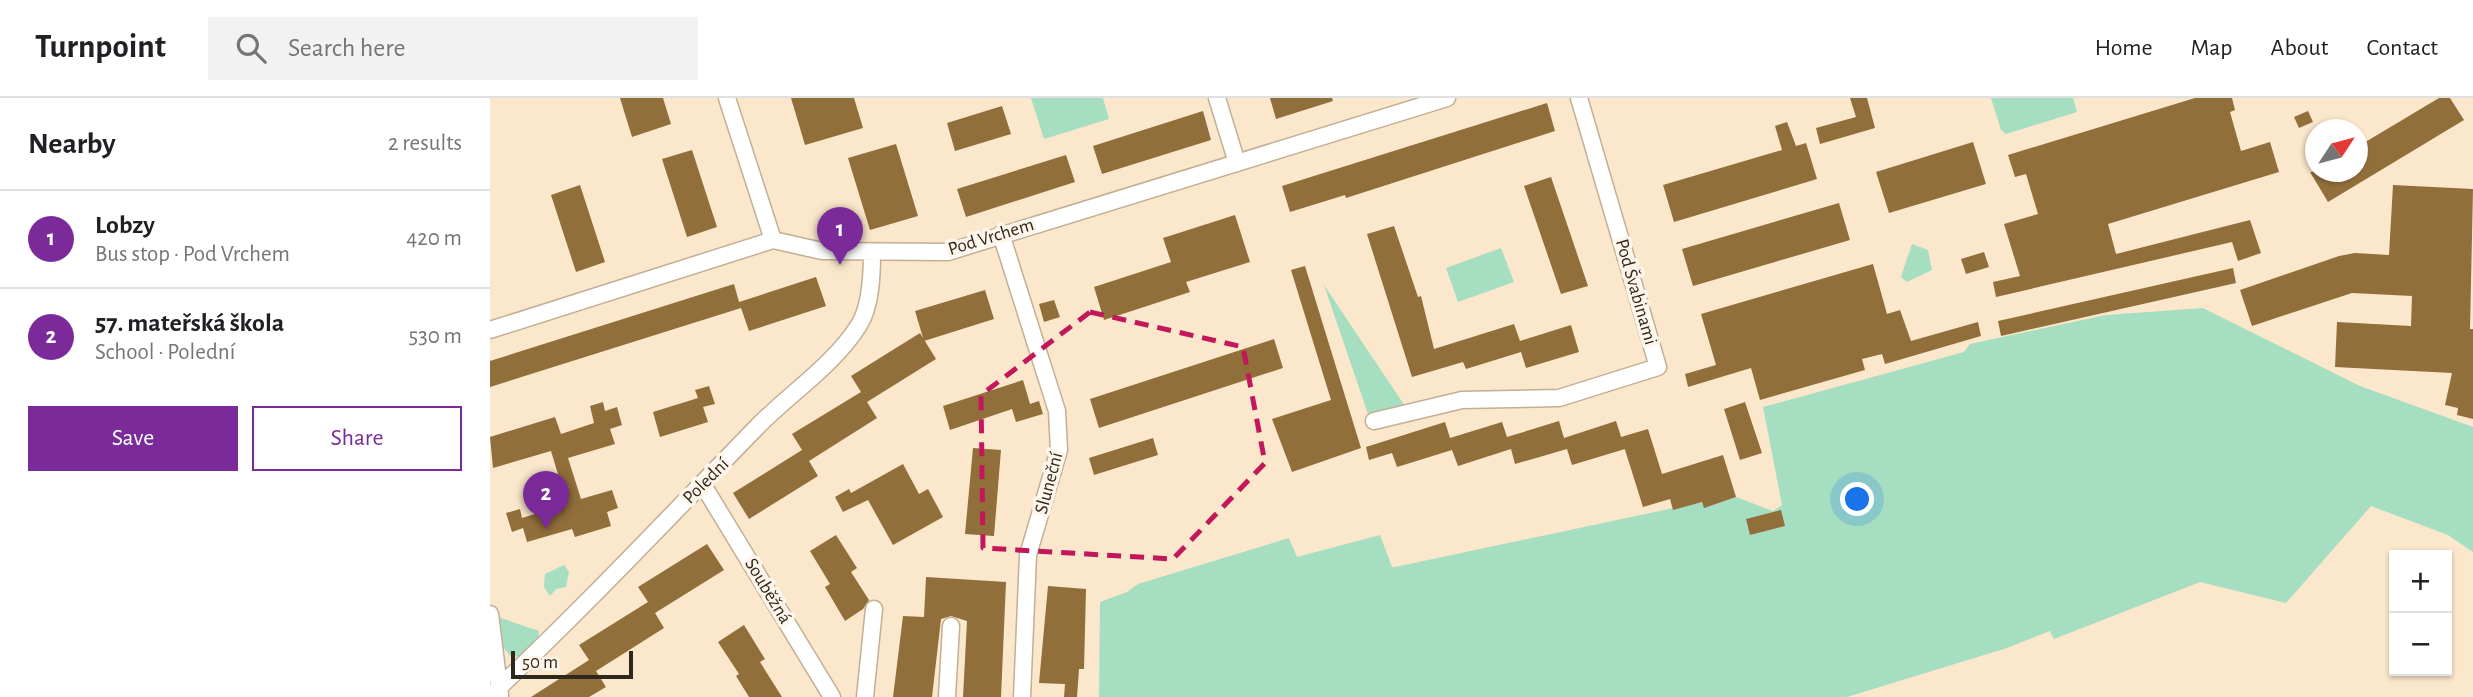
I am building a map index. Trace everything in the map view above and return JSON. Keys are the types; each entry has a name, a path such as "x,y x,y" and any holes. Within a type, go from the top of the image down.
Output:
{"street":[{"path":"490,330 773,240 726,98"},
{"path":"1217,98 1237,163"},
{"name":"Pod Vrchem","path":"773,240 822,251 948,252 1447,98"},
{"name":"Pod Švabinami","path":"1374,421 1461,400 1559,398 1658,367 1579,98"},
{"name":"Sluneční","path":"1001,234 1057,411 1060,432 1059,450 1028,555 1022,697"},
{"name":"Polední","path":"496,694 757,427 845,343 861,323 872,277 872,253"},
{"name":"Souběžná","path":"703,485 832,697"},
{"path":"865,697 874,608"},
{"path":"490,614 496,694"},
{"path":"947,697 951,626"}],"highlighted area":[{"path":"1090,312 1243,347 1265,463 1173,559 983,548 981,395"}],"green space":[{"path":"1031,98 1103,98 1109,119 1044,139"},
{"path":"1991,98 2073,98 2077,112 2006,134 2001,130"},
{"path":"1912,244 1928,250 1932,270 1907,282 1901,277"},
{"path":"1501,248 1514,282 1458,302 1446,268"},
{"path":"1324,285 1409,412 1369,417"},
{"path":"2203,308 2360,386 2473,427 2473,552 2448,535 2371,506 2286,603 2200,582 2054,639 2050,631 2007,648 1847,697 1099,697 1100,602 1127,592 1138,584 1289,538 1297,557 1380,535 1392,567 1395,567 1702,502 1704,507 1736,497 1773,511 1782,505 1763,407 1964,352 1970,344 2106,315"},
{"path":"564,565 569,572 566,587 556,589 550,596 544,587 545,574"},
{"path":"498,617 539,631 538,639 521,656 511,657 502,646"}],"building":[{"path":"620,98 663,98 671,124 632,137"},
{"path":"791,98 854,98 863,128 805,145"},
{"path":"1270,98 1332,98 1333,101 1276,119"},
{"path":"1850,98 1867,98 1875,128 1820,144 1816,128 1856,117"},
{"path":"2195,98 2232,98 2235,110 2230,112 2241,151 2270,142 2279,172 2108,224 2116,254 2250,220 2261,253 2238,261 2232,242 1996,297 1993,282 2020,276 2004,224 2038,214 2026,174 2015,177 2008,155"},
{"path":"2439,98 2450,98 2464,120 2368,178 2368,140"},
{"path":"1547,103 1555,131 1346,198 1345,195 1290,212 1282,186"},
{"path":"1002,106 1011,134 955,151 947,123"},
{"path":"1203,111 1211,140 1102,174 1093,146"},
{"path":"2308,111 2312,119 2305,119 2305,125 2299,128 2294,117"},
{"path":"1787,122 1796,146 1806,143 1817,179 1674,222 1663,185 1782,150 1775,126"},
{"path":"1973,142 1986,184 1889,213 1876,172"},
{"path":"896,144 918,216 870,230 848,158"},
{"path":"692,150 717,227 687,237 662,159"},
{"path":"1066,155 1075,182 966,217 957,189"},
{"path":"1551,177 1588,286 1561,294 1524,186"},
{"path":"2316,182 2361,182 2328,202"},
{"path":"580,185 605,262 576,272 551,195"},
{"path":"2393,185 2473,189 2470,329 2473,329 2473,419 2457,415 2458,408 2445,405 2452,373 2335,367 2337,322 2411,326 2412,296 2352,293 2252,326 2240,290 2339,256 2355,253 2389,255"},
{"path":"1839,203 1850,240 1693,286 1682,249"},
{"path":"1235,215 1250,262 1186,282 1190,292 1104,320 1094,287 1171,262 1163,238"},
{"path":"1394,226 1418,297 1421,296 1434,349 1514,324 1520,341 1571,325 1579,352 1526,368 1521,352 1466,369 1463,362 1412,377 1367,234"},
{"path":"1984,252 1989,267 1966,274 1961,259"},
{"path":"1873,264 1887,314 1900,310 1911,341 1978,322 1981,336 1885,364 1882,354 1862,359 1865,370 1760,400 1751,368 1688,387 1685,374 1716,365 1701,314"},
{"path":"1305,266 1361,448 1292,472 1272,419 1331,400 1291,270"},
{"path":"2233,268 2236,283 2001,336 1998,321"},
{"path":"816,277 826,306 749,331 741,308 490,387 490,361 734,284 739,302"},
{"path":"985,290 994,319 924,341 915,311"},
{"path":"1054,300 1060,317 1044,322 1039,304"},
{"path":"920,333 936,359 867,402 877,418 809,461 818,476 749,519 733,493 802,450 792,434 861,392 851,376"},
{"path":"1274,339 1283,368 1099,428 1090,399"},
{"path":"1023,380 1030,404 1039,401 1043,414 1016,422 1012,409 950,430 943,406"},
{"path":"709,386 715,404 703,407 708,422 660,437 653,412 698,398 695,390"},
{"path":"603,402 605,411 617,407 622,425 610,429 615,444 568,458 581,499 612,490 618,508 607,512 611,526 575,537 572,529 527,542 523,528 512,532 506,513 520,509 522,518 567,504 551,451 493,468 490,437 555,417 561,434 594,423 590,406"},
{"path":"1745,402 1762,453 1740,460 1724,409"},
{"path":"1559,421 1564,438 1616,421 1625,449 1572,465 1567,449 1515,464 1511,449 1458,466 1452,450 1397,467 1392,453 1369,460 1366,447 1445,422 1450,438 1502,422 1507,437"},
{"path":"1648,429 1662,474 1723,455 1736,497 1704,508 1702,502 1673,510 1670,499 1643,507 1621,437"},
{"path":"1153,438 1158,455 1094,475 1089,458"},
{"path":"973,448 1001,450 994,536 965,534"},
{"path":"903,464 919,494 928,489 943,517 893,545 868,500 843,512 835,497 849,489 851,493"},
{"path":"1781,510 1785,526 1750,535 1746,519"},
{"path":"836,535 857,568 851,572 869,600 863,609 845,621 825,587 830,584 810,551"},
{"path":"707,544 724,570 655,613 664,628 596,671 606,687 589,697 531,697 589,660 579,645 648,602 638,587"},
{"path":"926,577 1006,582 1001,697 963,697 967,621 951,616 941,619 932,697 893,697 903,616 924,617"},
{"path":"1048,586 1086,589 1084,669 1079,669 1077,697 1064,697 1065,684 1039,683"},
{"path":"744,625 765,659 760,662 782,697 749,697 736,676 739,674 718,642"}],"place":[{"name":"Lobzy","path":"840,265"},
{"name":"57. mateřská škola","path":"546,529"}]}
